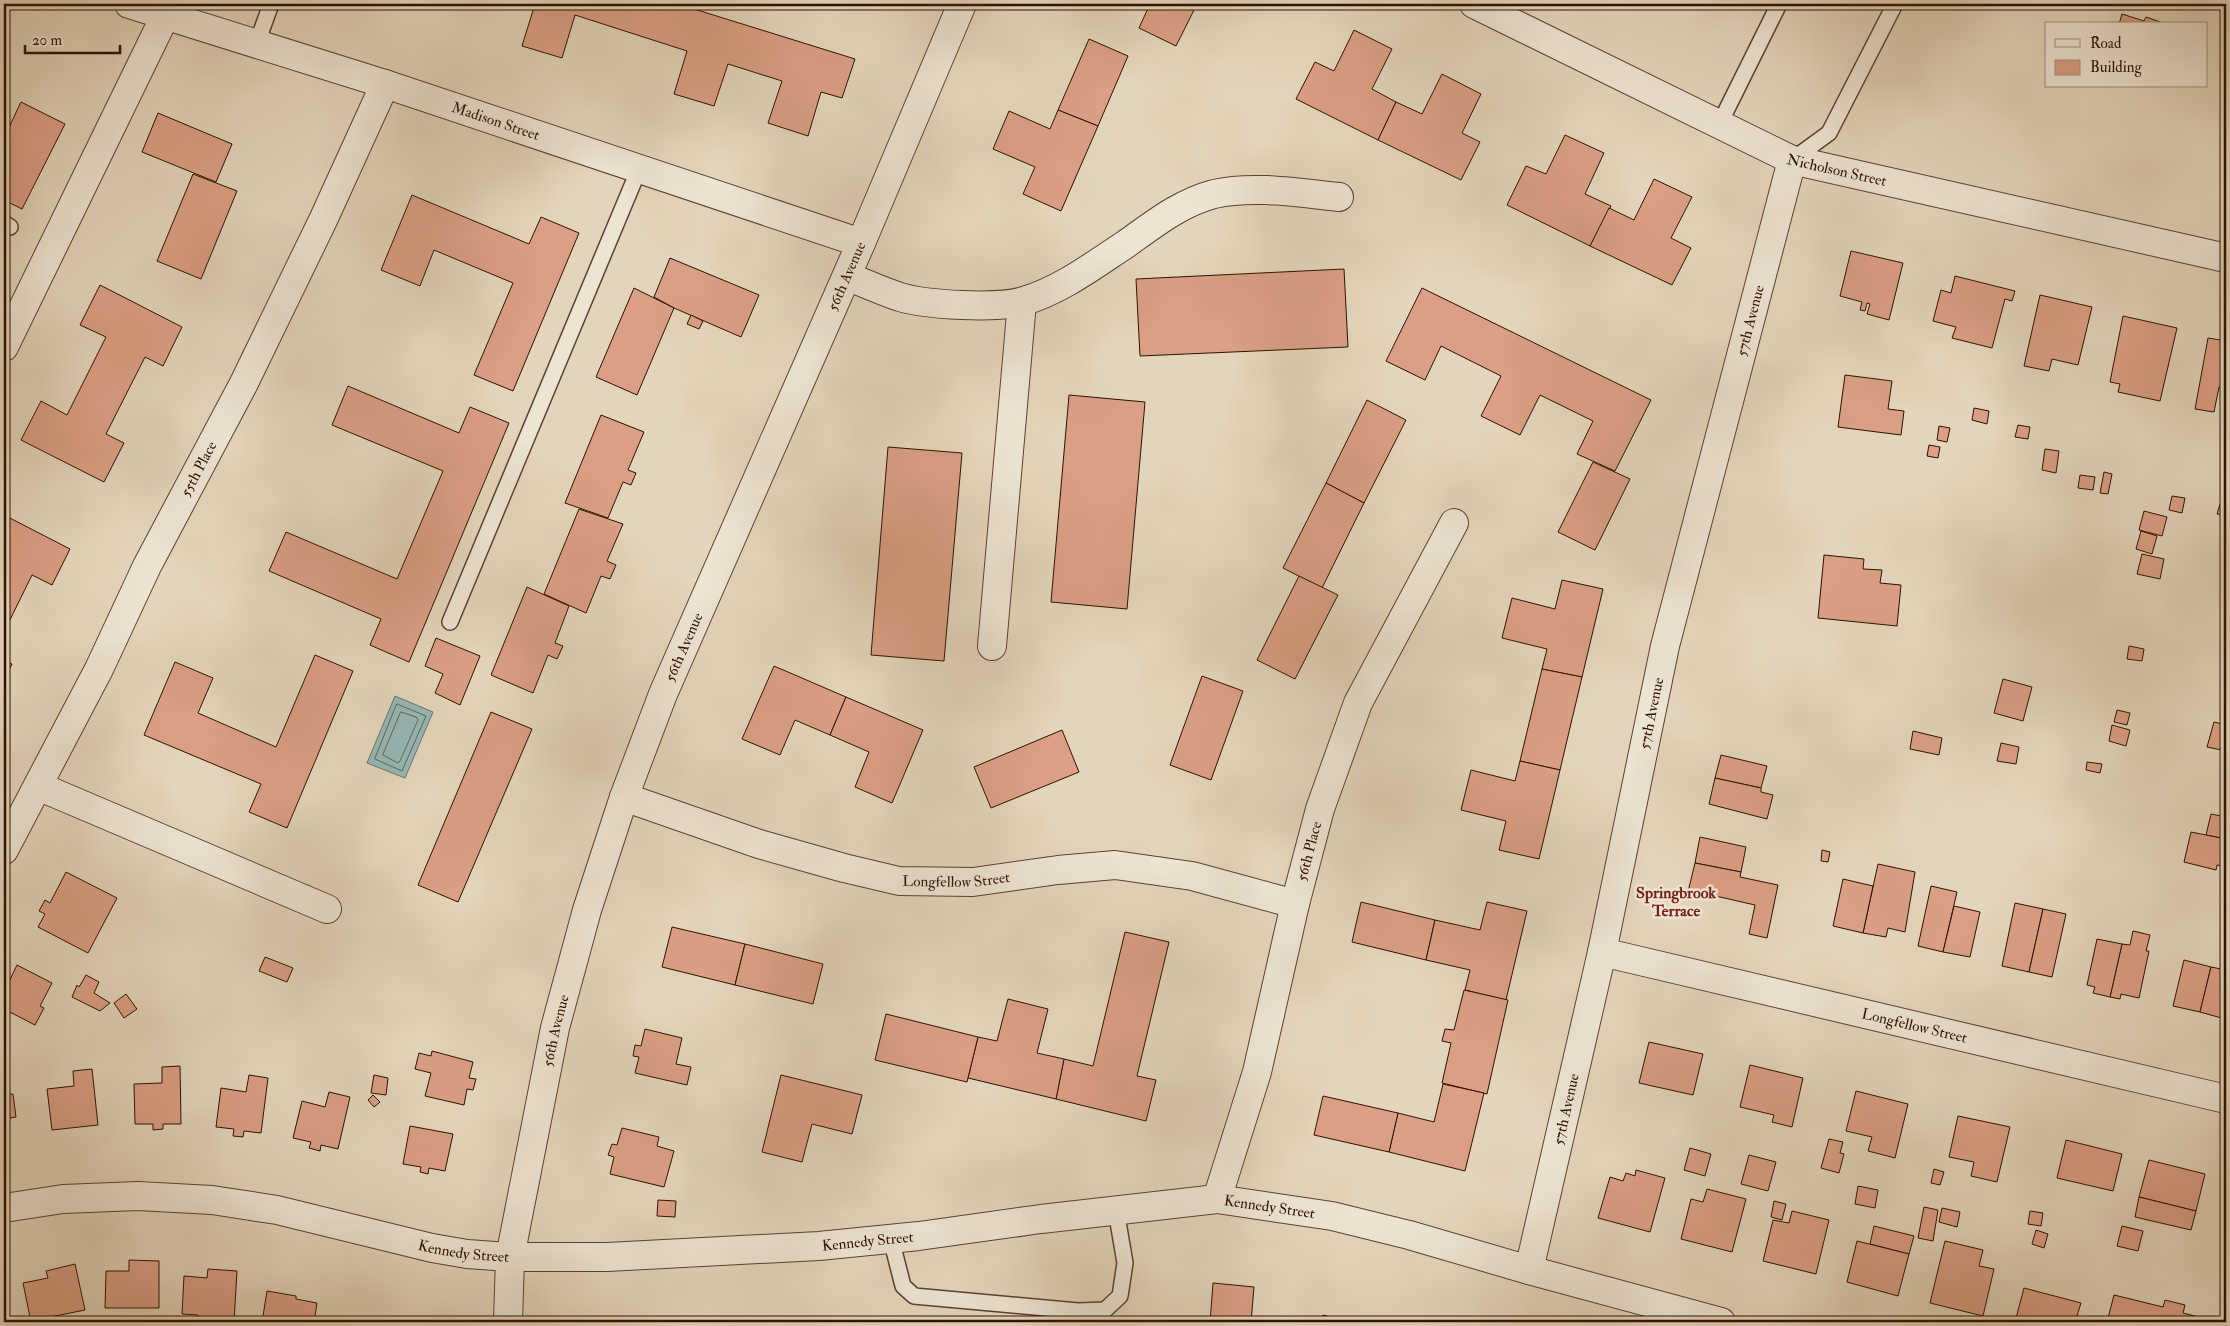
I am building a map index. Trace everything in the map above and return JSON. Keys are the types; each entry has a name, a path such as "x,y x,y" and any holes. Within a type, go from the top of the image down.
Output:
{"street":[{"name":"Madison Street","path":"129,4 385,84 861,243"},
{"name":"56th Avenue","path":"508,1322 510,1257 555,1028 587,910 624,797 663,694 861,243 962,4"},
{"name":"Nicholson Street","path":"1474,4 1792,160 2226,258"},
{"path":"4,346 165,16"},
{"name":"55th Place","path":"4,850 99,669 147,566 244,383 324,218 385,84"},
{"name":"57th Avenue","path":"1529,1270 1602,952 1665,646 1792,160"},
{"path":"846,276 901,298 982,306 1022,302 1054,289 1125,244 1167,214 1193,201 1216,194 1270,190 1339,197"},
{"path":"992,646 1022,302"},
{"name":"56th Place","path":"1217,1199 1257,1072 1295,904 1320,809 1358,703 1454,524"},
{"path":"38,786 327,909"},
{"name":"Longfellow Street","path":"624,797 759,844 899,881 973,882 1058,870 1115,866 1192,876 1295,904"},
{"name":"Longfellow Street","path":"1602,952 2226,1099"},
{"name":"Kennedy Street","path":"4,1208 63,1199 129,1196 212,1200 277,1210 432,1248 466,1254 510,1257 607,1257 819,1246 1217,1199 1332,1216 1426,1239 1529,1270 1721,1322"}],"lane":[{"path":"257,44 271,4"},
{"path":"1719,125 1780,4"},
{"path":"1792,160 1829,134 1895,4"},
{"path":"450,622 639,169"},
{"path":"891,1239 903,1286 914,1296 1078,1311 1105,1310 1120,1296 1125,1263 1116,1210"}],"water":[{"path":"395,696 433,712 405,778 367,763"}],"building":[{"path":"535,4 678,4 855,59 842,98 821,92 808,136 768,123 782,81 728,64 714,106 674,94 687,51 575,15 562,58 522,46"},
{"path":"1150,4 1197,4 1176,46 1139,28"},
{"path":"2122,14 2144,21 2146,17 2160,22 2120,22"},
{"path":"1354,30 1392,49 1372,89 1396,102 1378,140 1296,99 1315,62 1334,71"},
{"path":"1089,39 1128,56 1098,126 1058,110"},
{"path":"1442,74 1481,94 1462,133 1480,142 1461,180 1378,140 1396,102 1422,114"},
{"path":"21,102 65,124 22,209 4,200 4,138"},
{"path":"1058,110 1098,126 1061,211 1023,194 1035,167 993,149 1009,111 1050,129"},
{"path":"158,113 232,144 216,182 142,152"},
{"path":"1565,135 1604,153 1585,194 1611,206 1590,246 1507,205 1526,166 1546,174"},
{"path":"193,174 237,191 201,279 157,261"},
{"path":"1654,179 1692,197 1671,238 1691,248 1672,285 1590,246 1609,208 1634,220"},
{"path":"412,195 529,244 541,217 579,233 513,391 474,375 513,283 434,250 420,286 381,270"},
{"path":"1851,251 1903,263 1889,320 1867,314 1870,304 1867,303 1865,311 1860,310 1862,302 1840,296"},
{"path":"670,258 759,295 741,337 674,308 654,297"},
{"path":"1344,269 1348,347 1140,356 1136,279"},
{"path":"1955,276 2015,291 2012,301 2005,299 1992,348 1952,338 1956,327 1933,321 1941,290 1951,293"},
{"path":"100,285 182,327 163,366 145,357 106,434 124,443 104,482 21,440 41,401 67,415 106,337 80,325"},
{"path":"634,288 674,308 637,395 596,377"},
{"path":"1422,288 1651,400 1615,471 1577,454 1593,421 1540,395 1520,435 1481,416 1501,376 1441,346 1425,380 1386,361"},
{"path":"2040,295 2092,307 2078,365 2052,359 2049,371 2024,366"},
{"path":"691,315 703,321 699,329 687,324"},
{"path":"2123,316 2177,328 2160,401 2118,392 2120,384 2110,382"},
{"path":"2208,338 2226,341 2226,388 2219,387 2214,412 2195,409"},
{"path":"1845,375 1892,381 1888,409 1904,411 1901,435 1838,427"},
{"path":"348,386 459,433 470,407 509,423 409,662 370,645 381,619 269,571 286,532 397,579 443,471 332,425"},
{"path":"1069,395 1145,402 1127,609 1051,602"},
{"path":"1367,400 1406,420 1364,503 1326,483"},
{"path":"1974,408 1989,411 1987,424 1972,420"},
{"path":"601,415 644,432 628,470 636,473 631,485 623,482 608,518 565,503"},
{"path":"2018,425 2030,427 2028,439 2015,437"},
{"path":"1939,426 1950,428 1947,442 1937,440"},
{"path":"1929,445 1940,447 1938,458 1927,456"},
{"path":"888,447 962,453 944,661 871,655"},
{"path":"2045,449 2059,451 2056,473 2042,470"},
{"path":"1593,462 1630,479 1595,550 1558,532"},
{"path":"2104,472 2112,474 2108,494 2100,493"},
{"path":"2080,475 2095,477 2093,490 2078,488"},
{"path":"1326,483 1364,503 1322,588 1283,568"},
{"path":"2172,496 2185,498 2182,513 2169,510"},
{"path":"2220,504 2226,505 2226,516 2217,514"},
{"path":"579,509 623,524 607,561 616,565 610,579 601,576 586,613 544,594"},
{"path":"2144,511 2167,517 2162,536 2139,530"},
{"path":"4,515 70,549 52,585 32,575 4,632"},
{"path":"2141,531 2157,536 2152,554 2136,549"},
{"path":"2142,554 2164,559 2160,579 2137,574"},
{"path":"1824,555 1864,559 1863,569 1882,570 1880,583 1901,585 1897,626 1818,618"},
{"path":"1299,576 1338,595 1295,679 1257,660"},
{"path":"1562,580 1603,589 1582,677 1542,669 1547,649 1502,638 1512,598 1555,609"},
{"path":"527,587 569,606 555,643 563,646 557,659 548,655 533,693 491,675"},
{"path":"436,638 480,656 460,705 435,693 443,674 425,666"},
{"path":"2129,646 2144,649 2142,661 2127,659"},
{"path":"315,655 353,671 287,828 249,812 261,784 144,735 175,662 213,678 198,713 276,747"},
{"path":"4,660 12,664 4,680"},
{"path":"774,666 846,697 830,735 795,720 780,755 742,739"},
{"path":"1542,669 1582,677 1560,770 1520,761"},
{"path":"1202,676 1243,691 1211,780 1170,765"},
{"path":"2003,679 2032,687 2023,721 1994,713"},
{"path":"846,697 923,730 892,803 855,787 869,752 830,735"},
{"path":"2117,710 2130,713 2127,725 2114,722"},
{"path":"491,712 532,729 458,902 418,885"},
{"path":"2214,722 2226,725 2226,751 2207,747"},
{"path":"2112,725 2130,730 2126,746 2109,741"},
{"path":"1062,730 1079,772 991,808 974,767"},
{"path":"1913,731 1942,738 1939,755 1910,749"},
{"path":"2001,743 2019,747 2016,764 1997,761"},
{"path":"1721,755 1767,766 1761,788 1715,778"},
{"path":"2226,755 2226,780 2221,779"},
{"path":"1520,761 1560,770 1539,859 1499,850 1506,821 1461,810 1471,770 1515,781"},
{"path":"2087,762 2102,764 2100,773 2086,770"},
{"path":"1715,778 1761,788 1761,792 1773,795 1767,819 1709,804"},
{"path":"2211,814 2226,817 2226,839 2206,835"},
{"path":"2191,832 2226,839 2226,867 2217,865 2216,870 2184,862"},
{"path":"1700,837 1746,847 1741,872 1695,863"},
{"path":"1822,850 1830,852 1828,862 1821,861"},
{"path":"1695,863 1741,872 1740,877 1778,885 1767,938 1749,934 1755,905 1698,892 1697,898 1687,896"},
{"path":"1878,864 1915,872 1905,932 1888,928 1886,937 1863,933"},
{"path":"66,872 117,898 88,953 38,927 45,914 39,911 45,900 50,903"},
{"path":"1843,879 1873,886 1863,933 1833,926"},
{"path":"1931,886 1957,892 1943,952 1918,946"},
{"path":"1361,902 1435,920 1426,960 1352,942"},
{"path":"1487,902 1527,911 1506,1000 1465,990 1470,970 1426,960 1435,920 1480,930"},
{"path":"2015,903 2043,909 2029,972 2002,966"},
{"path":"1954,906 1980,912 1970,957 1943,952"},
{"path":"2043,909 2066,914 2052,977 2029,972"},
{"path":"672,927 745,944 735,985 662,967"},
{"path":"2133,931 2150,935 2146,951 2149,951 2139,998 2121,994 2120,999 2110,997 2122,944 2130,945"},
{"path":"1125,932 1169,942 1137,1076 1156,1080 1146,1121 1056,1099 1064,1059 1093,1066"},
{"path":"2097,939 2122,944 2110,997 2093,993 2095,987 2087,985"},
{"path":"745,944 823,964 813,1004 735,985"},
{"path":"265,957 293,968 287,982 259,971"},
{"path":"2184,960 2211,967 2200,1012 2173,1006"},
{"path":"17,965 52,983 40,1006 44,1008 35,1025 4,1009 4,992"},
{"path":"2211,967 2226,970 2225,1019 2200,1012"},
{"path":"86,975 99,982 94,993 110,1003 100,1011 72,997 77,985 79,987"},
{"path":"1464,990 1508,1000 1487,1094 1442,1083 1451,1043 1442,1041 1445,1029 1454,1030"},
{"path":"126,994 137,1009 124,1018 114,1003"},
{"path":"1008,999 1048,1009 1037,1053 1064,1059 1056,1099 968,1078 978,1037 997,1041"},
{"path":"886,1014 978,1037 967,1082 875,1060"},
{"path":"645,1029 682,1038 676,1064 691,1067 687,1085 635,1073 639,1057 633,1056 635,1045 641,1046"},
{"path":"1649,1042 1703,1054 1693,1095 1639,1083"},
{"path":"432,1051 473,1062 469,1078 476,1079 473,1090 467,1089 464,1105 425,1096 431,1073 415,1069 419,1053 431,1056"},
{"path":"1750,1065 1803,1078 1792,1127 1772,1122 1774,1115 1740,1107"},
{"path":"180,1066 181,1124 163,1124 163,1129 153,1130 153,1124 135,1124 134,1084 162,1083 162,1067"},
{"path":"92,1069 98,1125 52,1130 47,1089 74,1086 73,1071"},
{"path":"249,1075 268,1078 261,1133 244,1131 243,1137 233,1136 234,1129 216,1127 221,1088 246,1092"},
{"path":"374,1075 388,1078 386,1095 371,1093"},
{"path":"781,1075 862,1095 852,1134 812,1124 802,1162 762,1152"},
{"path":"1443,1084 1484,1093 1465,1171 1389,1152 1398,1113 1434,1122"},
{"path":"1856,1091 1908,1104 1895,1158 1868,1151 1872,1137 1846,1131"},
{"path":"329,1092 350,1097 338,1149 321,1145 320,1151 309,1148 311,1142 293,1138 302,1101 325,1107"},
{"path":"13,1094 16,1117 4,1119 4,1095"},
{"path":"373,1095 380,1102 374,1107 368,1100"},
{"path":"1323,1096 1398,1113 1389,1152 1314,1135"},
{"path":"1958,1116 2010,1127 1997,1182 1971,1176 1974,1162 1949,1157"},
{"path":"410,1126 453,1134 445,1171 429,1168 428,1174 420,1172 421,1167 403,1164"},
{"path":"622,1128 659,1137 657,1146 674,1151 664,1187 610,1174 614,1157 608,1155 612,1144 617,1145"},
{"path":"1829,1139 1843,1142 1840,1153 1844,1154 1839,1173 1821,1168"},
{"path":"2066,1140 2122,1154 2113,1191 2057,1178"},
{"path":"1690,1148 1711,1154 1705,1176 1684,1170"},
{"path":"1749,1155 1776,1162 1768,1191 1741,1184"},
{"path":"2149,1160 2205,1174 2196,1211 2139,1197"},
{"path":"1934,1169 1944,1172 1940,1185 1931,1183"},
{"path":"1636,1170 1665,1178 1650,1232 1598,1218 1610,1177 1623,1181 1626,1173 1635,1176"},
{"path":"1858,1186 1878,1190 1875,1208 1855,1204"},
{"path":"1707,1189 1746,1199 1732,1252 1681,1239 1691,1199 1703,1202"},
{"path":"2139,1197 2196,1211 2191,1230 2135,1217"},
{"path":"658,1200 676,1201 675,1217 657,1216"},
{"path":"1774,1201 1786,1204 1782,1220 1771,1217"},
{"path":"1924,1207 1938,1210 1933,1241 1918,1238"},
{"path":"1942,1208 1960,1212 1957,1227 1939,1222"},
{"path":"1792,1211 1829,1220 1816,1274 1763,1261 1773,1220 1789,1223"},
{"path":"2030,1211 2043,1213 2041,1226 2028,1224"},
{"path":"1874,1226 1914,1236 1909,1254 1870,1244"},
{"path":"2122,1226 2143,1231 2138,1251 2117,1246"},
{"path":"2036,1230 2048,1234 2044,1248 2032,1244"},
{"path":"1857,1241 1909,1254 1898,1296 1847,1282"},
{"path":"1945,1241 1983,1250 1979,1266 1994,1269 1983,1316 1930,1303"},
{"path":"129,1260 159,1261 159,1308 105,1308 106,1271 129,1271"},
{"path":"75,1264 85,1310 45,1318 46,1322 31,1322 23,1283 48,1278 46,1271"},
{"path":"208,1269 237,1271 234,1322 198,1322 198,1315 182,1314 184,1276 207,1278"},
{"path":"1213,1283 1254,1287 1251,1322 1210,1322"},
{"path":"2024,1288 2081,1303 2075,1322 2015,1322"},
{"path":"267,1291 296,1296 296,1299 317,1303 314,1322 262,1322"},
{"path":"2114,1295 2163,1307 2165,1300 2185,1305 2183,1313 2199,1317 2198,1322 2107,1322"},
{"path":"1323,1315 1350,1322 1321,1322"}],"district":[{"name":"Springbrook Terrace","path":"1676,902"}]}
